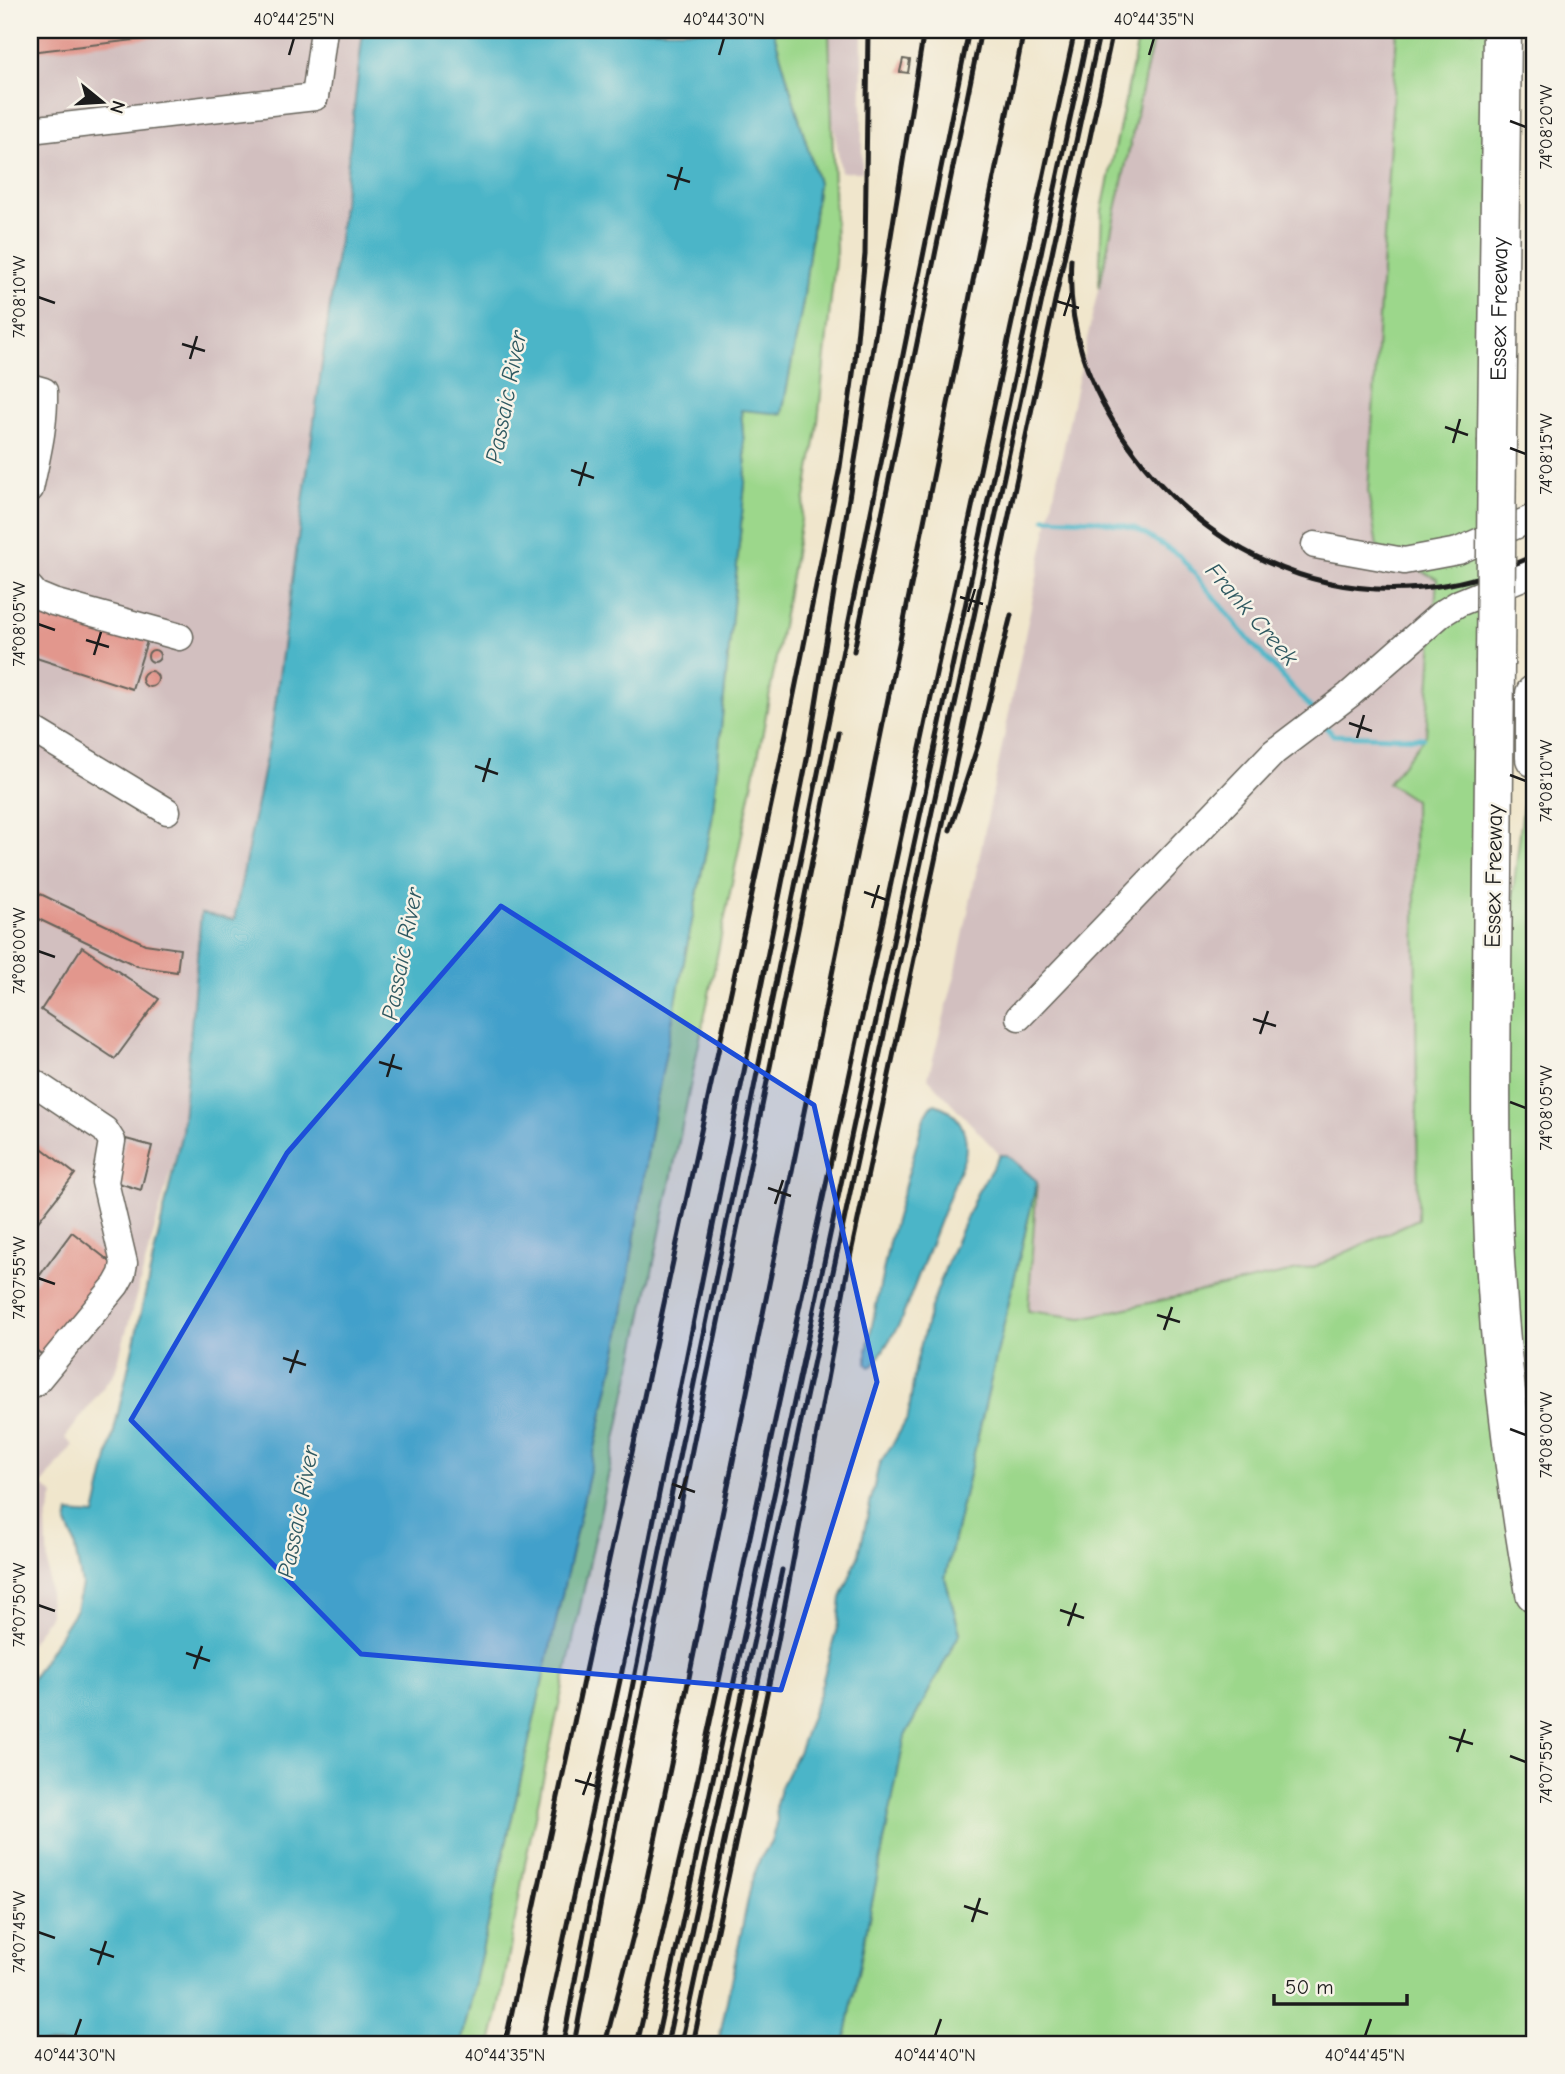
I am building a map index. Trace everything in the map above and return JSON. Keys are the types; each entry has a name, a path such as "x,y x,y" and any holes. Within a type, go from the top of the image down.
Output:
{"highway":[{"name":"Essex Freeway","path":"1502,30 1491,1046 1494,1240 1510,1430 1535,1593"},
{"path":"1535,694 1535,758"}],"lane":[{"path":"30,130 315,97 324,30"},
{"path":"30,387 44,391 45,412 30,489"},
{"path":"1315,545 1404,561 1458,551 1535,517"},
{"path":"1019,1017 1274,752 1349,695 1441,614 1459,603 1535,572"},
{"path":"30,588 53,603 180,637"},
{"path":"30,728 167,811"},
{"path":"30,1080 104,1130 112,1141 105,1182 124,1263 116,1285 30,1385"}],"highlighted area":[{"path":"501,906 814,1105 877,1382 781,1690 361,1654 131,1420 287,1153"}],"shaded area":[{"path":"30,30 363,30 339,240 272,727 234,921 201,914 182,1131 115,1372 65,1438 73,1445 42,1485 54,1495 46,1523 50,1615 30,1644"},
{"path":"821,30 862,30 862,172 841,172 823,60"},
{"path":"1155,30 1397,30 1368,492 1377,547 1437,579 1426,735 1414,799 1418,1219 1316,1266 1082,1318 1028,1311 1037,1181 1007,1155 1000,1155 928,1078 955,975 1070,417"}],"green space":[{"path":"773,30 829,30 836,251 817,431 762,737 654,1262 526,1859 499,2010 491,2044 461,2044 618,1346 653,1118 712,820 745,484 741,409 782,414 803,302 818,183"},
{"path":"1140,30 1155,30 1099,288 1102,210"},
{"path":"1397,30 1491,30 1494,1051 1535,707 1535,2044 844,2044 905,1736 960,1633 945,1578 1037,1181 1028,1311 1082,1318 1316,1266 1418,1219 1414,800 1388,783 1426,735 1437,579 1377,547 1368,492"}],"water":[{"name":"Passaic River","path":"363,30 773,30 818,183 803,302 782,414 741,410 745,484 712,820 653,1118 618,1346 461,2044 30,2044 30,1682 76,1609 82,1585 73,1538 67,1524 69,1513 95,1515 182,1131 201,913 234,920 272,727 339,240"},
{"path":"935,1104 956,1117 964,1131 965,1156 900,1323 874,1365 870,1367 867,1364 867,1350 889,1242 924,1118"},
{"path":"1000,1155 1007,1155 1037,1181 945,1578 960,1633 905,1736 844,2044 718,2044 752,1880 760,1859 771,1842 777,1820 776,1804 780,1789 799,1750 819,1694 838,1624 841,1598 859,1554 879,1464 908,1417 916,1363 930,1310 950,1255 977,1193"}],"building":[{"path":"30,30 213,30 213,31 30,52"},
{"path":"903,59 910,60 908,73 900,72"},
{"path":"32,604 147,641 132,689 30,656"},
{"path":"154,650 160,656 154,662 148,656"},
{"path":"147,671 153,671 158,679 156,685 147,687 142,682 142,676"},
{"path":"30,889 145,944 180,949 177,972 137,966 30,915"},
{"path":"82,947 159,999 115,1059 41,1010"},
{"path":"30,1139 75,1174 30,1232"},
{"path":"126,1139 152,1146 141,1190 115,1182"},
{"path":"72,1232 118,1268 46,1358 30,1345 30,1280 34,1283"}],"waterway":[{"name":"Frank Creek","path":"1045,518 1096,520 1135,528 1180,556 1250,641 1315,713"},
{"name":"Frank Creek","path":"1323,723 1333,735 1423,738"}],"railway":[{"path":"505,2044 780,763 840,467 855,360 865,254 868,30"},
{"path":"541,2044 640,1588 808,754 924,30"},
{"path":"563,2044 605,1821 969,30"},
{"path":"854,651 981,30"},
{"path":"605,2044 642,1902 683,1707 1024,30"},
{"path":"637,2044 691,1810 1075,30"},
{"path":"656,2044 1089,30"},
{"path":"667,2044 1100,30"},
{"path":"693,2044 778,1641 849,1262 1113,30"},
{"path":"1071,259 1073,310 1083,357 1091,379 1114,423 1158,481 1191,514 1228,541 1268,562 1311,578 1355,587 1402,589 1450,584 1472,579 1535,555"},
{"path":"950,830 979,742 1011,615"},
{"path":"574,2044 616,1823 838,733"},
{"path":"681,2044 782,1570"}]}
